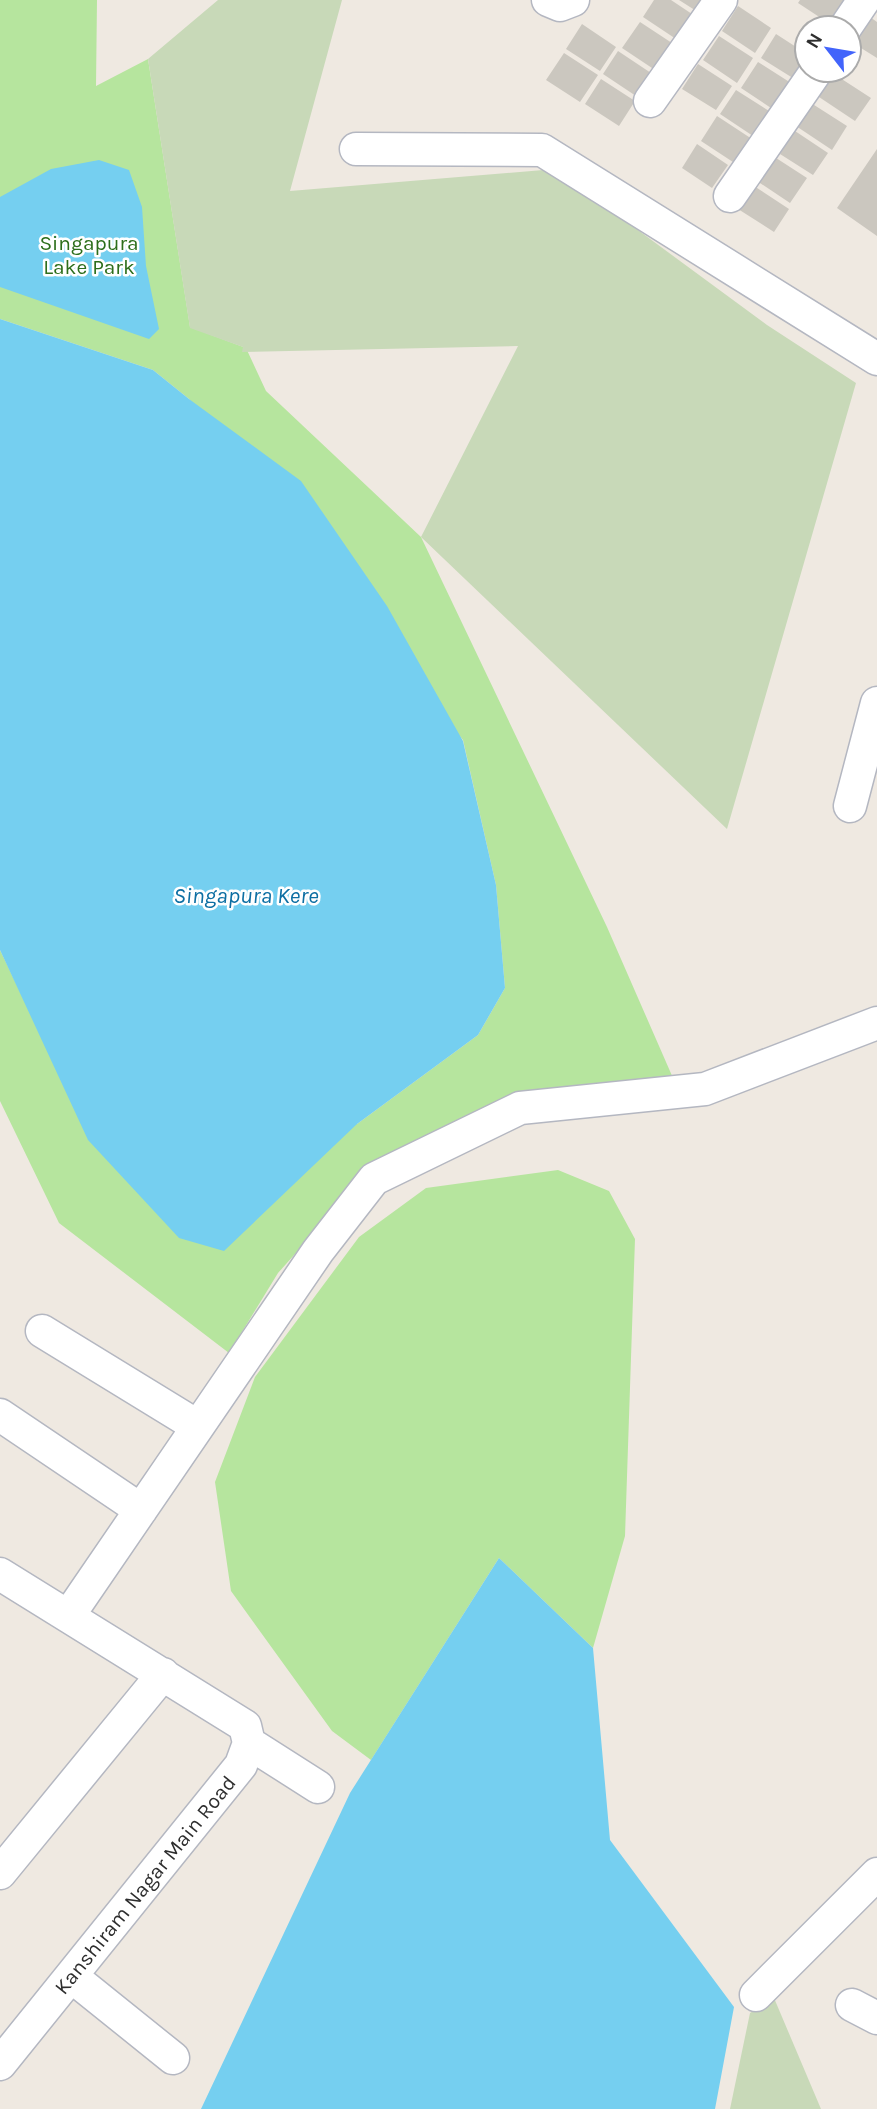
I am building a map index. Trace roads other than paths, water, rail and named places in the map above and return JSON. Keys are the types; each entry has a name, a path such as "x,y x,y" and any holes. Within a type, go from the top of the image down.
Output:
{"street":[{"path":"548,0 560,5 573,0"},
{"path":"650,101 721,0"},
{"path":"730,197 807,84"},
{"path":"356,149 542,150 877,359"},
{"path":"850,806 877,703"},
{"path":"69,1615 318,1251 374,1179 520,1108 705,1089 877,1023"},
{"path":"42,1331 197,1426"},
{"path":"0,1415 141,1510"},
{"path":"0,1574 245,1726 249,1743 318,1787"},
{"path":"0,1873 163,1674"},
{"name":"Kanshiram Nagar Main Road","path":"0,2064 240,1766 249,1743"},
{"path":"756,1995 877,1874"},
{"path":"71,1976 173,2058"}],"water":[{"path":"99,160 129,170 142,207 146,266 159,329 149,339 0,287 0,197 51,169"},
{"name":"Singapura Kere","path":"0,319 153,370 301,481 387,606 463,741 496,885 505,988 478,1035 357,1124 224,1251 179,1238 88,1140 0,950"},
{"path":"499,1558 593,1648 610,1840 734,2007 715,2109 201,2109 350,1793"}],"park label":[{"name":"Singapura Lake Park","path":"89,255"}]}
